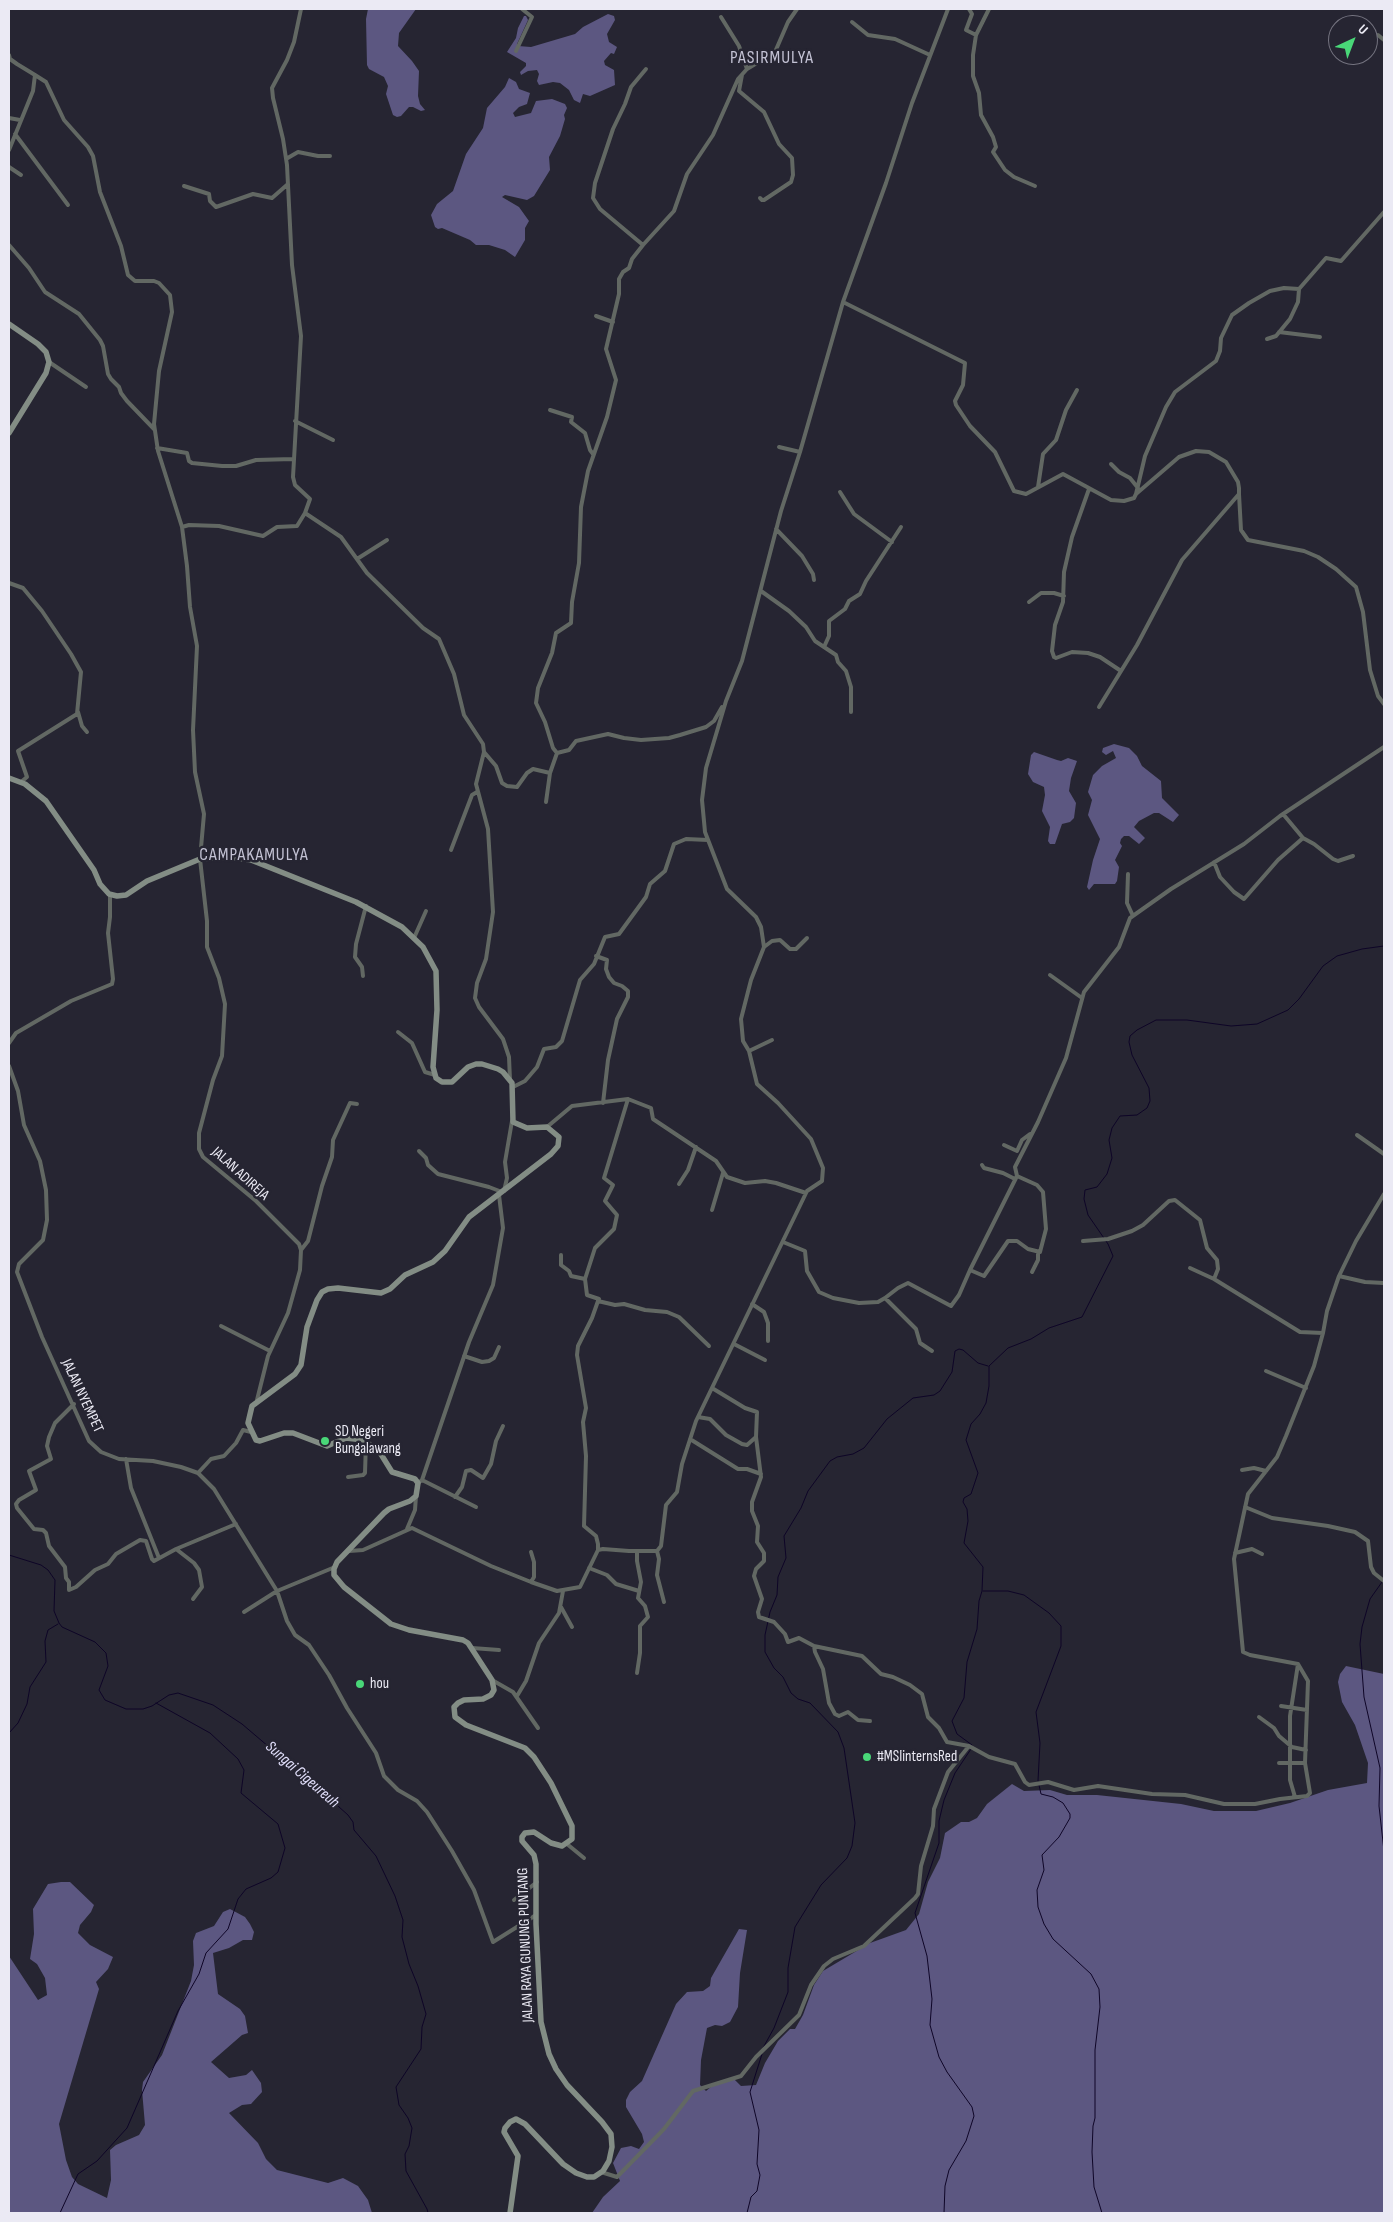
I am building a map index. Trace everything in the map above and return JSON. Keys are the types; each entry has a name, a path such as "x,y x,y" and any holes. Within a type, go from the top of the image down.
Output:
{"street":[{"path":"182,527 189,525 219,526 263,536 277,527 296,526 305,513 310,499 295,485 293,459 301,336 292,265 286,159 272,88 291,50 301,9"},
{"path":"516,51 532,17 522,9"},
{"path":"557,753 553,748 545,722 536,703 538,688 552,652 556,633 571,623 572,602 579,563 582,507 588,471 607,417 616,380 606,349 619,294 619,279 623,272 629,268 632,259 643,245 674,211 687,174 713,135 738,79 747,69 774,52 788,22 797,9"},
{"path":"664,1602 658,1575 659,1559 657,1551 660,1546 666,1505 677,1492 682,1464 698,1416 806,1193 822,1182 823,1168 811,1139 757,1084 749,1051 743,1041 741,1019 751,980 764,947 760,923 727,889 708,840 702,820 702,800 706,768 726,701 742,661 776,529 843,302 948,9"},
{"path":"969,9 972,14 966,30 976,35"},
{"path":"989,9 976,35 972,55 973,76 979,93 981,115 995,144 993,152 1008,174 1035,186"},
{"path":"721,17 739,46 747,69"},
{"path":"852,22 868,35 895,39 930,55"},
{"path":"1378,35 1384,40"},
{"name":"JALAN ADIREJA","path":"9,55 10,59 46,82 64,120 88,147 93,156 100,192 121,246 128,275 135,281 154,281 159,283 170,295 172,312 159,371 154,429 157,448 182,527 190,607 197,646 193,730 195,772 204,814 200,859 207,921 207,947 218,978 224,1004 222,1056 213,1080 199,1133 199,1150 203,1157 256,1201 299,1244 301,1250"},
{"path":"643,245 600,209 593,198 595,182 630,87 646,68"},
{"path":"743,73 739,91 764,112 779,144 792,158 793,175 791,182 763,200 760,198"},
{"path":"9,150 33,91 36,75"},
{"path":"9,118 20,120"},
{"path":"15,134 68,206"},
{"path":"286,159 298,152 330,156"},
{"path":"9,167 21,175"},
{"path":"184,186 209,194 210,201 216,207 254,194 272,198 288,184"},
{"path":"1267,339 1272,338 1279,332 1296,306 1298,290 1326,258 1341,261 1384,212"},
{"path":"9,245 29,268 44,292 79,314 100,340 103,346 108,374 111,379 119,387 121,394 127,401 154,429"},
{"path":"1136,494 1145,456 1166,407 1175,392 1216,361 1220,352 1221,338 1232,315 1248,303 1270,291 1284,288 1298,290"},
{"path":"843,302 965,363 963,385 955,400 958,410 980,438 995,452 1014,490 1026,494 1063,474 1111,500 1131,499 1179,457 1189,453 1202,451 1214,454 1226,462 1238,482 1240,530 1248,540 1304,552 1318,558 1336,569 1356,587 1364,612 1370,670 1378,696 1384,704"},
{"path":"596,316 613,322"},
{"path":"9,324 38,344 46,352 49,362 46,374 9,433"},
{"path":"1279,332 1320,337"},
{"path":"49,362 86,387"},
{"path":"1038,487 1043,454 1057,438 1066,410 1077,390"},
{"path":"550,410 572,417 571,422 585,433 593,454"},
{"path":"295,421 334,440"},
{"path":"779,447 800,452"},
{"path":"157,448 187,453 190,462 212,466 230,466 256,460 260,462 293,459"},
{"path":"1110,464 1130,478 1138,488"},
{"path":"1089,489 1072,538 1064,572 1064,596 1052,645 1054,657 1072,652 1088,653 1100,657 1121,671"},
{"path":"840,492 854,514 892,542"},
{"path":"1099,707 1182,560 1239,494"},
{"path":"305,513 341,537 367,572 423,628 439,639 454,674 464,715 483,744 484,752 476,784 488,829 493,912 486,958 477,983 475,998 479,1008 503,1039 509,1057 513,1119 505,1162 507,1178 502,1193 503,1228 492,1286 420,1482 415,1510 407,1529"},
{"path":"824,647 829,636 829,621 845,609 849,601 860,594 866,581 902,527"},
{"path":"776,529 802,556 813,574 814,580"},
{"path":"357,559 387,540"},
{"path":"9,583 19,585 42,611 77,664 81,679 78,712 82,726 87,732"},
{"path":"761,591 789,610 806,627 815,641 836,655 838,662 846,670 851,687 852,712"},
{"path":"1029,602 1041,592 1064,596"},
{"path":"557,753 569,750 576,741 608,734 640,740 680,736 706,727 714,721 726,701"},
{"path":"21,782 27,777 17,753 19,749 78,712"},
{"path":"783,1242 805,1251 808,1271 819,1292 857,1302 878,1302 902,1285 908,1283 951,1306 1016,1177 1015,1167 1066,1058 1082,998 1087,988 1119,947 1126,927 1133,916 1256,836 1283,814 1384,747"},
{"path":"484,752 496,766 502,783 507,786 516,786 533,769 550,773"},
{"path":"546,802 550,773 557,753"},
{"path":"9,778 21,782 46,801 88,862 100,884 110,894 117,896 126,895 147,881 200,859 230,857 251,860 366,906 402,927 432,960 436,971 437,1010 432,1067 435,1075 442,1082 452,1082 468,1067 482,1064 498,1069 510,1080"},
{"path":"451,850 472,795 477,792"},
{"path":"1283,814 1303,838 1336,860 1353,856"},
{"path":"1214,862 1220,877 1234,892 1244,899 1278,860 1303,838"},
{"path":"512,1087 525,1081 536,1069 544,1049 556,1047 562,1041 580,980 594,964 605,937 619,934 646,897 650,884 665,871 674,844 686,839 708,840"},
{"path":"1128,874 1127,903 1133,916"},
{"path":"9,1043 16,1033 71,1001 112,984 108,933 110,894"},
{"path":"363,976 362,967 355,957 356,944 366,906"},
{"path":"414,938 426,911"},
{"path":"764,947 772,941 780,940 790,949 796,949 808,938"},
{"path":"596,956 607,960 606,969 609,977 614,983 625,988 628,993 617,1019 608,1060 604,1102"},
{"path":"1050,975 1082,998"},
{"path":"398,1032 412,1043 425,1072 435,1075"},
{"path":"749,1051 772,1040"},
{"name":"JALAN NYEMPET","path":"9,1066 18,1091 24,1125 40,1161 46,1190 46,1232 38,1246 19,1264 17,1272 42,1337 92,1445 106,1454 126,1459 163,1462 198,1474 214,1489 277,1591 295,1635 309,1645 330,1675 347,1708 376,1753 384,1776 390,1784 417,1800 452,1851 474,1890 493,1942 536,1914"},
{"path":"513,1119 516,1124 526,1128 547,1127 572,1106 628,1099 651,1108 653,1119 716,1161 727,1177 744,1183 765,1181 806,1193"},
{"path":"628,1099 604,1178 613,1184 605,1202 617,1215 615,1227 608,1237 595,1248 584,1279 588,1295 615,1305 624,1304 679,1316 709,1346"},
{"path":"258,1400 270,1351 288,1313 300,1270 301,1250 308,1241 320,1192 332,1157 333,1140 350,1103 357,1104"},
{"path":"476,1507 420,1482 392,1472 379,1451 358,1438 346,1438 327,1446 293,1434 284,1433 260,1441 256,1440 251,1432 248,1416 252,1406 258,1400 295,1374 301,1365 307,1327 322,1292 328,1288 338,1288 386,1292 405,1275 438,1258 469,1217 555,1150 559,1137 547,1127"},
{"path":"1004,1145 1017,1152 1022,1140 1032,1133"},
{"path":"1357,1135 1384,1154"},
{"path":"679,1184 688,1170 696,1147"},
{"path":"419,1151 426,1158 428,1166 438,1174 489,1187 502,1193"},
{"path":"982,1165 984,1168 1037,1185 1042,1192 1046,1229 1041,1250 1038,1252 1038,1260 1032,1272"},
{"path":"712,1210 724,1173"},
{"path":"712,1388 745,1408 758,1412 756,1437 761,1474 752,1510 758,1526 756,1542 764,1553 764,1561 756,1569 754,1576 762,1599 758,1614 760,1619 774,1622 785,1634 788,1642 800,1638 814,1646 862,1656 881,1674 894,1677 922,1694 928,1717 939,1728 947,1742 969,1746 989,1757 1015,1764 1022,1778 1029,1785 1048,1782 1074,1790 1098,1786 1152,1794 1185,1795 1224,1804 1255,1804 1307,1796 1310,1793 1305,1763 1308,1681 1298,1664 1243,1652 1235,1554 1248,1494 1276,1457 1286,1436 1306,1388 1339,1276 1384,1194"},
{"path":"1083,1241 1108,1239 1132,1230 1143,1225 1166,1203 1175,1200 1200,1220 1207,1248 1217,1260 1218,1269 1214,1278"},
{"path":"970,1270 984,1276 1006,1242 1010,1240 1017,1241 1028,1249 1038,1252"},
{"path":"561,1255 561,1265 569,1271 571,1276 584,1279"},
{"path":"1190,1268 1214,1278 1300,1332 1323,1333"},
{"path":"1339,1276 1365,1282 1384,1283"},
{"path":"885,1298 916,1329 920,1343 932,1351"},
{"path":"349,1551 364,1550 407,1529 417,1530 491,1566 531,1582 563,1591 580,1587 598,1550 596,1536 584,1526 586,1456 583,1422 586,1408 577,1355 580,1340 599,1299"},
{"path":"752,1304 764,1312 768,1325 768,1341"},
{"path":"221,1326 270,1351"},
{"path":"734,1344 765,1360"},
{"path":"465,1357 482,1362 489,1361 494,1358 499,1347"},
{"path":"1266,1371 1306,1388"},
{"path":"74,1404 54,1424 47,1444 52,1458 29,1471 36,1490 17,1501 17,1508 34,1529 46,1533 49,1546 65,1567 70,1591 95,1570 108,1564 116,1554 140,1540 146,1541 153,1560 236,1524"},
{"path":"698,1416 710,1419 726,1435 742,1444 746,1445 756,1437"},
{"path":"456,1497 462,1487 466,1471 471,1470 483,1478 491,1464 496,1441 503,1426"},
{"path":"198,1474 211,1459 224,1456 234,1445 242,1430 251,1432"},
{"path":"690,1439 738,1469 748,1469 761,1474"},
{"path":"348,1477 365,1473 366,1442"},
{"path":"126,1459 132,1488 159,1558"},
{"path":"1242,1470 1254,1468 1266,1471"},
{"path":"244,1612 277,1591 334,1566 389,1509 403,1505 416,1496"},
{"path":"1245,1507 1272,1518 1355,1532 1368,1541 1371,1567 1383,1580"},
{"path":"176,1549 194,1563 199,1570 202,1586 193,1600"},
{"path":"1235,1554 1252,1549 1262,1554"},
{"path":"598,1550 657,1551"},
{"path":"637,1551 641,1582 638,1598 645,1606 648,1617 640,1626 640,1653 637,1674"},
{"path":"531,1552 534,1562 534,1577 531,1582"},
{"path":"334,1566 334,1574 337,1579 392,1624 408,1630 463,1640 472,1648 492,1680 494,1690 491,1695 483,1699 464,1700 458,1703 454,1707 455,1717 466,1725 518,1744 534,1757 551,1783 572,1826 573,1833 567,1844 584,1858"},
{"path":"589,1568 607,1575 616,1584 639,1591"},
{"path":"517,1696 526,1681 539,1643 561,1607 563,1591"},
{"path":"561,1607 572,1627"},
{"path":"814,1646 823,1669 829,1703 835,1714 839,1716 847,1712 858,1720 870,1721"},
{"path":"472,1648 499,1650"},
{"path":"1295,1797 1290,1780 1292,1763 1290,1709 1298,1664"},
{"path":"492,1680 508,1687 517,1696 538,1728"},
{"path":"1280,1706 1290,1709 1307,1710"},
{"path":"1259,1717 1274,1728 1279,1736 1291,1745 1306,1750"},
{"path":"510,2213 518,2156 506,2138 504,2128 516,2119 525,2124 563,2164 576,2173 587,2177 594,2177 601,2172 617,2177 664,2129 693,2092 741,2076 756,2057 799,2016 812,1985 824,1966 833,1959 864,1946 918,1894 921,1866 933,1826 934,1810 948,1772 969,1746"},
{"path":"1279,1763 1305,1763"},
{"name":"JALAN RAYA GUNUNG PUNTANG","path":"567,1844 558,1846 534,1832 525,1834 522,1841 534,1855 537,1882 536,1914 541,2022 549,2054 562,2078 602,2122 610,2134 612,2147 609,2161 601,2172"},
{"path":"514,1900 537,1882"}],"shaded area":[{"path":"368,9 416,9 399,33 398,46 419,71 418,96 420,104 425,110 421,111 409,107 401,116 393,115 386,94 388,86 384,77 369,69 367,65 366,19"},
{"path":"608,14 614,16 615,20 607,34 609,42 617,47 614,54 611,53 604,61 605,65 614,70 615,85 590,96 583,94 580,103 574,100 569,90 560,83 553,82 539,85 537,70 528,71 521,75 520,72 526,66 526,63 507,52 516,38 518,28 524,16 528,20 517,44 518,46 531,47 575,34 583,27"},
{"path":"509,78 516,82 519,89 530,93 527,104 519,107 513,113 515,117 531,113 536,101 552,99 565,104 567,108 560,136 549,157 550,170 534,196 527,200 505,195 502,197 519,207 529,221 525,228 525,240 515,257 505,250 489,245 476,245 470,240 442,228 438,229 435,227 431,215 437,204 453,191 466,154 483,128 487,108 505,87"},
{"path":"1114,744 1129,748 1137,756 1142,766 1161,781 1162,798 1179,815 1173,822 1159,813 1154,813 1139,821 1134,827 1145,838 1139,844 1129,836 1124,836 1121,839 1120,843 1122,846 1115,860 1119,867 1115,884 1094,884 1089,890 1087,887 1100,839 1088,815 1092,800 1088,792 1093,775 1102,766 1116,758 1113,751 1106,755 1102,752 1103,748"},
{"path":"1034,752 1061,761 1068,758 1077,761 1069,791 1076,803 1074,818 1070,822 1062,824 1055,844 1050,844 1048,841 1050,827 1042,811 1045,795 1044,787 1033,782 1028,774 1031,755"},
{"path":"1346,1666 1384,1674 1384,2213 592,2213 603,2197 620,2181 613,2163 621,2148 631,2146 639,2149 644,2142 642,2134 626,2107 626,2100 630,2092 642,2081 676,2004 687,1992 703,1991 710,1986 711,1978 739,1929 747,1930 740,1973 738,2007 730,2022 722,2026 715,2025 707,2028 701,2060 700,2085 706,2091 712,2086 734,2079 741,2086 756,2085 765,2063 778,2041 790,2029 795,2029 803,2015 814,1985 823,1971 870,1943 906,1930 919,1914 928,1882 940,1858 945,1833 961,1822 969,1822 977,1818 987,1804 1012,1784 1024,1791 1050,1790 1067,1795 1097,1795 1181,1804 1214,1811 1256,1811 1290,1803 1328,1790 1367,1783 1368,1763 1355,1725 1342,1702 1338,1682 1340,1674"},
{"path":"70,1882 94,1905 91,1912 80,1925 78,1933 90,1945 113,1957 108,1969 96,1982 99,1989 59,2124 66,2160 72,2177 78,2184 107,2198 111,2180 110,2150 116,2145 139,2135 145,2125 143,2082 162,2055 191,1981 194,1965 193,1941 196,1933 214,1926 223,1912 230,1909 245,1917 254,1932 252,1940 243,1940 229,1948 213,1953 218,1994 240,2009 245,2016 248,2033 242,2035 211,2062 229,2078 246,2075 252,2070 261,2083 262,2092 251,2104 242,2105 229,2113 258,2143 266,2159 277,2170 328,2183 343,2178 358,2186 368,2200 372,2213 9,2213 9,1956 38,2000 47,1995 45,1978 37,1964 30,1959 34,1934 33,1909 48,1884"}],"waterway":[{"path":"972,1745 957,1734 952,1721 964,1698 967,1662 977,1629 979,1601 982,1591 983,1567 964,1543 968,1521 967,1509 963,1502 964,1498 971,1494 978,1473 966,1440 971,1424 980,1414 986,1403 989,1386 989,1366 1008,1348 1031,1339 1049,1328 1082,1317 1113,1256 1108,1244 1088,1215 1084,1199 1085,1190 1097,1187 1107,1174 1112,1158 1109,1140 1112,1128 1120,1116 1137,1115 1147,1108 1150,1101 1149,1088 1132,1055 1129,1042 1130,1036 1156,1020 1187,1020 1231,1026 1257,1024 1288,1010 1299,999 1323,966 1337,956 1362,949 1384,946"},
{"path":"763,2048 774,2028 788,1992 788,1968 795,1927 821,1885 847,1858 852,1846 855,1823 844,1748 838,1732 810,1703 798,1699 791,1693 783,1677 774,1668 765,1652 765,1635 770,1612 777,1595 778,1577 786,1558 784,1536 801,1508 808,1491 830,1461 837,1457 853,1454 864,1448 887,1419 913,1398 934,1395 940,1391 952,1372 955,1351 963,1350 978,1363 988,1366"},
{"name":"Sungai Cigeureuh","path":"9,1555 41,1565 48,1570 55,1580 54,1611 59,1623 62,1627 95,1642 106,1653 108,1666 99,1690 105,1700 126,1709 143,1709 152,1706 169,1695 178,1693 213,1705 242,1724 348,1815 353,1822 354,1830 376,1856 395,1896 403,1920 402,1937 426,2014 422,2027 421,2049 396,2087 399,2105 412,2128 409,2146 405,2154 406,2171 428,2213"},
{"path":"1382,1582 1370,1599 1362,1627 1360,1644 1364,1697 1380,1768 1379,1806 1384,1851"},
{"path":"983,1591 1008,1591 1024,1595 1049,1613 1061,1626 1061,1646 1036,1712 1040,1743 1038,1781"},
{"path":"9,1733 18,1723 27,1704 30,1687 46,1662 45,1641 48,1630 58,1624"},
{"path":"60,2213 78,2174 97,2161 127,2128 178,2011 199,1974 206,1953 228,1929 238,1899 246,1889 271,1878 278,1872 285,1848 278,1824 241,1793 244,1770 238,1759 210,1733 156,1703"},
{"path":"944,2213 945,2186 949,2170 966,2141 974,2116 972,2107 947,2072 939,2057 930,2025 932,1999 927,1956 915,1913 939,1843 939,1821 944,1800 955,1773 971,1749"},
{"path":"1039,1785 1041,1794 1053,1797 1063,1803 1070,1814 1070,1818 1059,1837 1042,1855 1044,1870 1037,1890 1038,1907 1044,1924 1053,1939 1091,1974 1099,1989 1100,2007 1095,2050 1095,2118 1092,2152 1094,2187 1102,2213"},
{"path":"747,2213 751,2197 757,2191 760,2175 757,2164 759,2130 750,2092 762,2054"}],"place":[{"name":"SD Negeri Bungalawang","path":"325,1441"},
{"name":"hou","path":"360,1684"},
{"name":"#MSIinternsRed","path":"867,1757"}],"district":[{"name":"PASIRMULYA","path":"772,58"},
{"name":"CAMPAKAMULYA","path":"254,855"}]}
